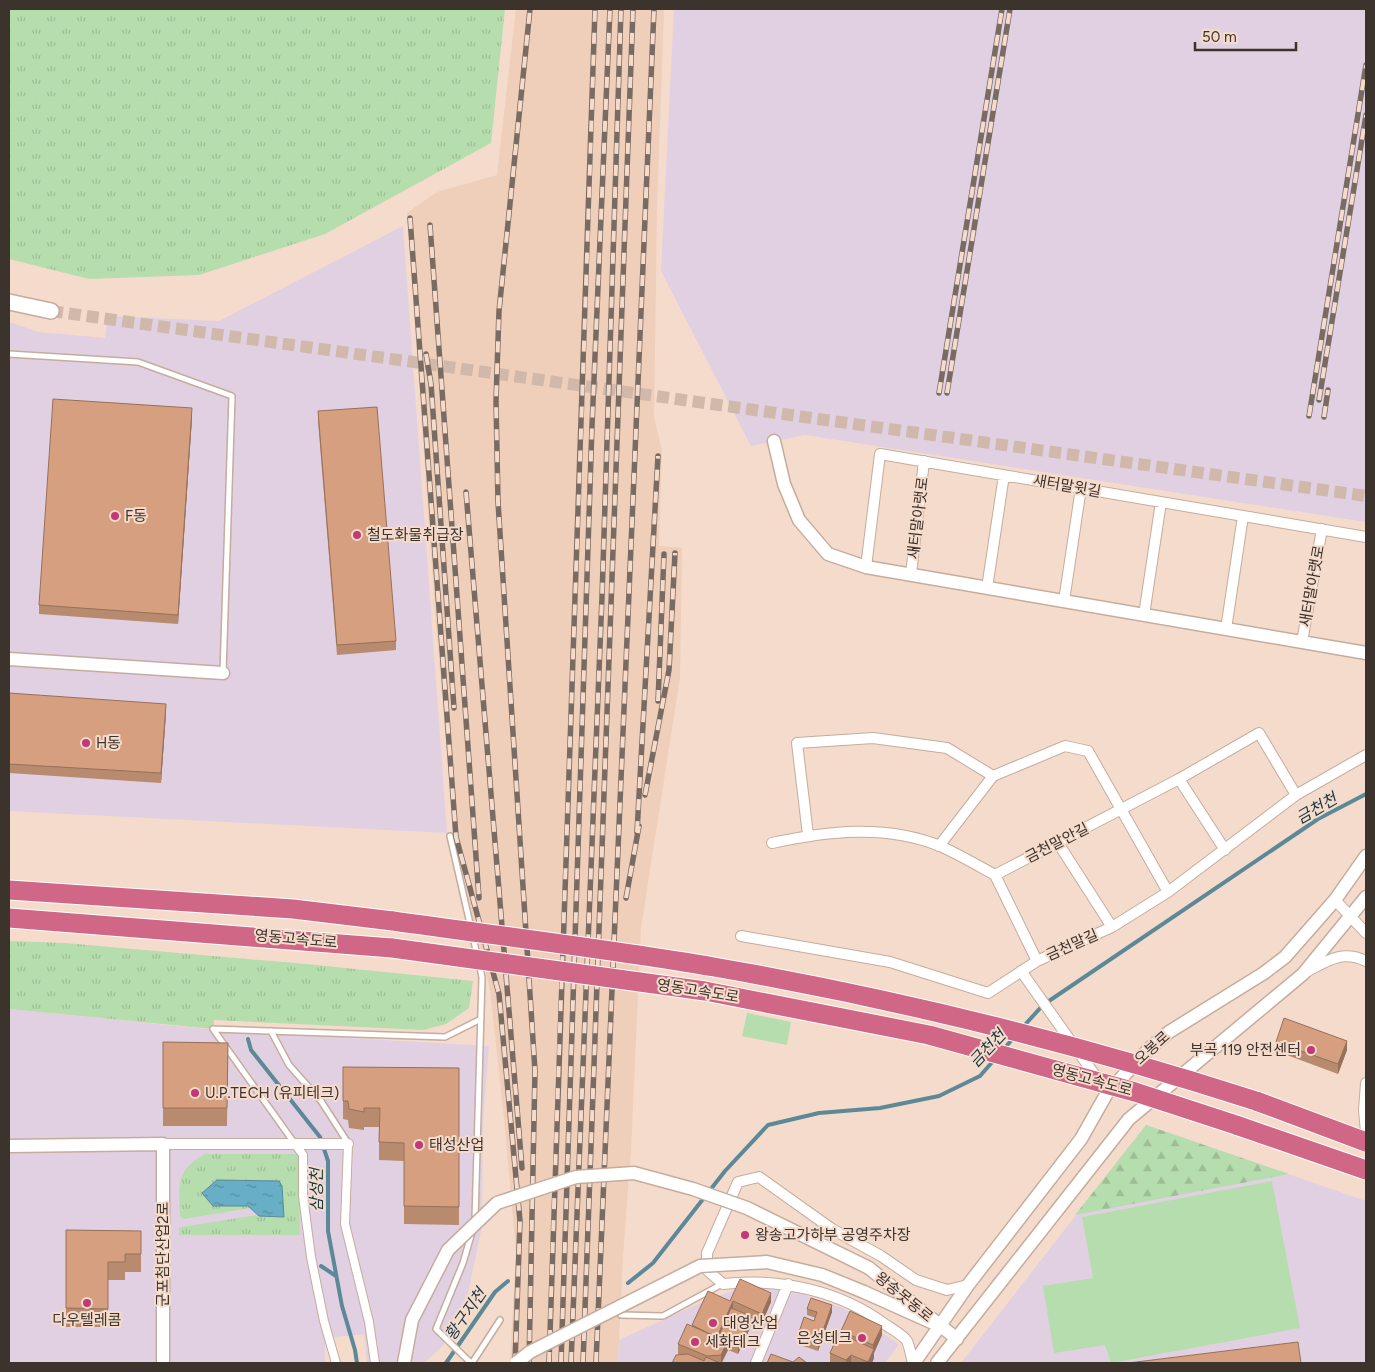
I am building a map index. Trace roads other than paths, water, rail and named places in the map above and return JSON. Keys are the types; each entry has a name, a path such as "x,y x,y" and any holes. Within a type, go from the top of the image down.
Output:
{"highway":[{"name":"영동고속도로","path":"9,890 293,909 393,921 714,967 933,1010 1146,1066 1256,1101 1366,1142"},
{"name":"영동고속도로","path":"9,918 392,948 705,991 929,1035 1135,1092 1366,1170"}],"main road":[{"path":"9,302 51,311"}],"street":[{"name":"새터말아랫로","path":"774,441 784,484 799,520 828,554 866,567 1366,653"},
{"name":"새터말윗길","path":"866,567 880,454 1366,537"},
{"name":"새터말아랫로","path":"911,574 924,461"},
{"path":"987,588 1004,475"},
{"path":"1064,601 1081,488"},
{"path":"1144,614 1161,502"},
{"path":"1226,629 1243,516"},
{"name":"새터말아랫로","path":"1302,642 1322,529"},
{"path":"9,659 223,673"},
{"name":"금천말안길","path":"995,875 1120,811 1260,733 1296,795"},
{"path":"808,835 797,743 873,738 948,748 993,776"},
{"path":"939,846 993,776 1065,746 1088,751 1120,811 1168,892"},
{"name":"금천말길","path":"740,936 890,962 988,993 1037,961 1112,927 1168,892 1296,795 1366,755"},
{"path":"1179,779 1225,850"},
{"path":"772,843 808,835 876,832 905,836 939,846 995,875 1037,961"},
{"path":"1058,843 1112,927"},
{"name":"오봉로","path":"914,1363 968,1285 1081,1139 1107,1093 1151,1047 1169,1032 1264,973 1285,957 1334,900 1366,856"},
{"path":"1303,974 1366,897"},
{"path":"1334,900 1366,934"},
{"path":"938,1363 1129,1119 1303,974 1335,956 1350,955 1366,961"},
{"path":"1021,972 1107,1093"},
{"path":"1366,1083 1364,1110 1366,1132"},
{"name":"군포첨단산업2로","path":"163,1144 163,1363"},
{"path":"295,1144 302,1155 303,1196 311,1257 324,1321 336,1363"},
{"path":"9,1146 348,1144 345,1224 369,1322 375,1363"},
{"name":"왕송못동로","path":"404,1363 412,1320 448,1250 498,1204 576,1177 634,1173 694,1189 747,1208 868,1268 957,1339"},
{"path":"914,1363 906,1340 878,1319 817,1291 788,1284 747,1282 723,1284 707,1270 707,1253 738,1182 759,1177 832,1229 881,1256 916,1280 947,1290 968,1285"},
{"name":"왕송못동로","path":"516,1363 530,1352 700,1266 767,1262 822,1275 940,1326"},
{"path":"756,1363 788,1284"}],"lane":[{"path":"9,354 138,362 232,396 223,673"},
{"path":"450,836 482,977 477,1215 463,1263 436,1329 472,1363 500,1320"},
{"path":"295,1144 214,1029 445,1037 481,1019"},
{"path":"271,1031 289,1065 321,1101 348,1144"},
{"path":"621,1314 663,1316 723,1284"}],"water":[{"path":"217,1180 279,1181 282,1186 284,1217 259,1216 248,1206 213,1206 202,1193"}],"waterway":[{"name":"금천천","path":"1022,1028 1043,1005 1318,819 1366,794"},
{"name":"금천천","path":"1004,1049 1014,1037"},
{"name":"삼성천","path":"248,1039 251,1050 320,1137 328,1161 328,1231 342,1306 357,1363"},
{"name":"금천천","path":"628,1283 653,1263 725,1171 768,1125 819,1113 880,1108 939,1096 980,1076 994,1060"},
{"path":"321,1266 336,1276"},
{"name":"황구지천","path":"446,1363 495,1292 508,1281"}],"tunnel":[{"path":"51,311 1366,496"}],"railway":[{"path":"529,1363 535,1071 498,502 496,401 499,311 530,9"},
{"path":"549,1363 595,9"},
{"path":"561,1363 592,426 610,9"},
{"path":"571,1363 602,597 621,9"},
{"path":"583,1363 633,9"},
{"path":"596,1363 654,9"},
{"path":"939,393 1002,9"},
{"path":"947,393 1010,9"},
{"path":"1309,416 1366,65"},
{"path":"1319,400 1366,115"},
{"path":"410,218 456,837 499,994 520,1221 515,1363"},
{"path":"430,225 479,898"},
{"path":"426,354 431,384 454,708"},
{"path":"1324,417 1328,390"},
{"path":"637,832 658,456"},
{"path":"466,492 522,1168"},
{"path":"645,795 669,670 675,553"},
{"path":"658,701 664,554"},
{"path":"626,898 639,826"}],"place":[{"name":"F동","path":"115,516"},
{"name":"철도화물취급장","path":"357,535"},
{"name":"H동","path":"86,743"},
{"name":"부곡 119 안전센터","path":"1311,1050"},
{"name":"U.P.TECH (유피테크)","path":"195,1093"},
{"name":"태성산업","path":"419,1145"},
{"name":"왕송고가하부 공영주차장","path":"745,1235"},
{"name":"다우텔레콤","path":"87,1303"},
{"name":"대영산업","path":"713,1323"},
{"name":"은성테크","path":"862,1338"},
{"name":"세화테크","path":"695,1342"}]}
